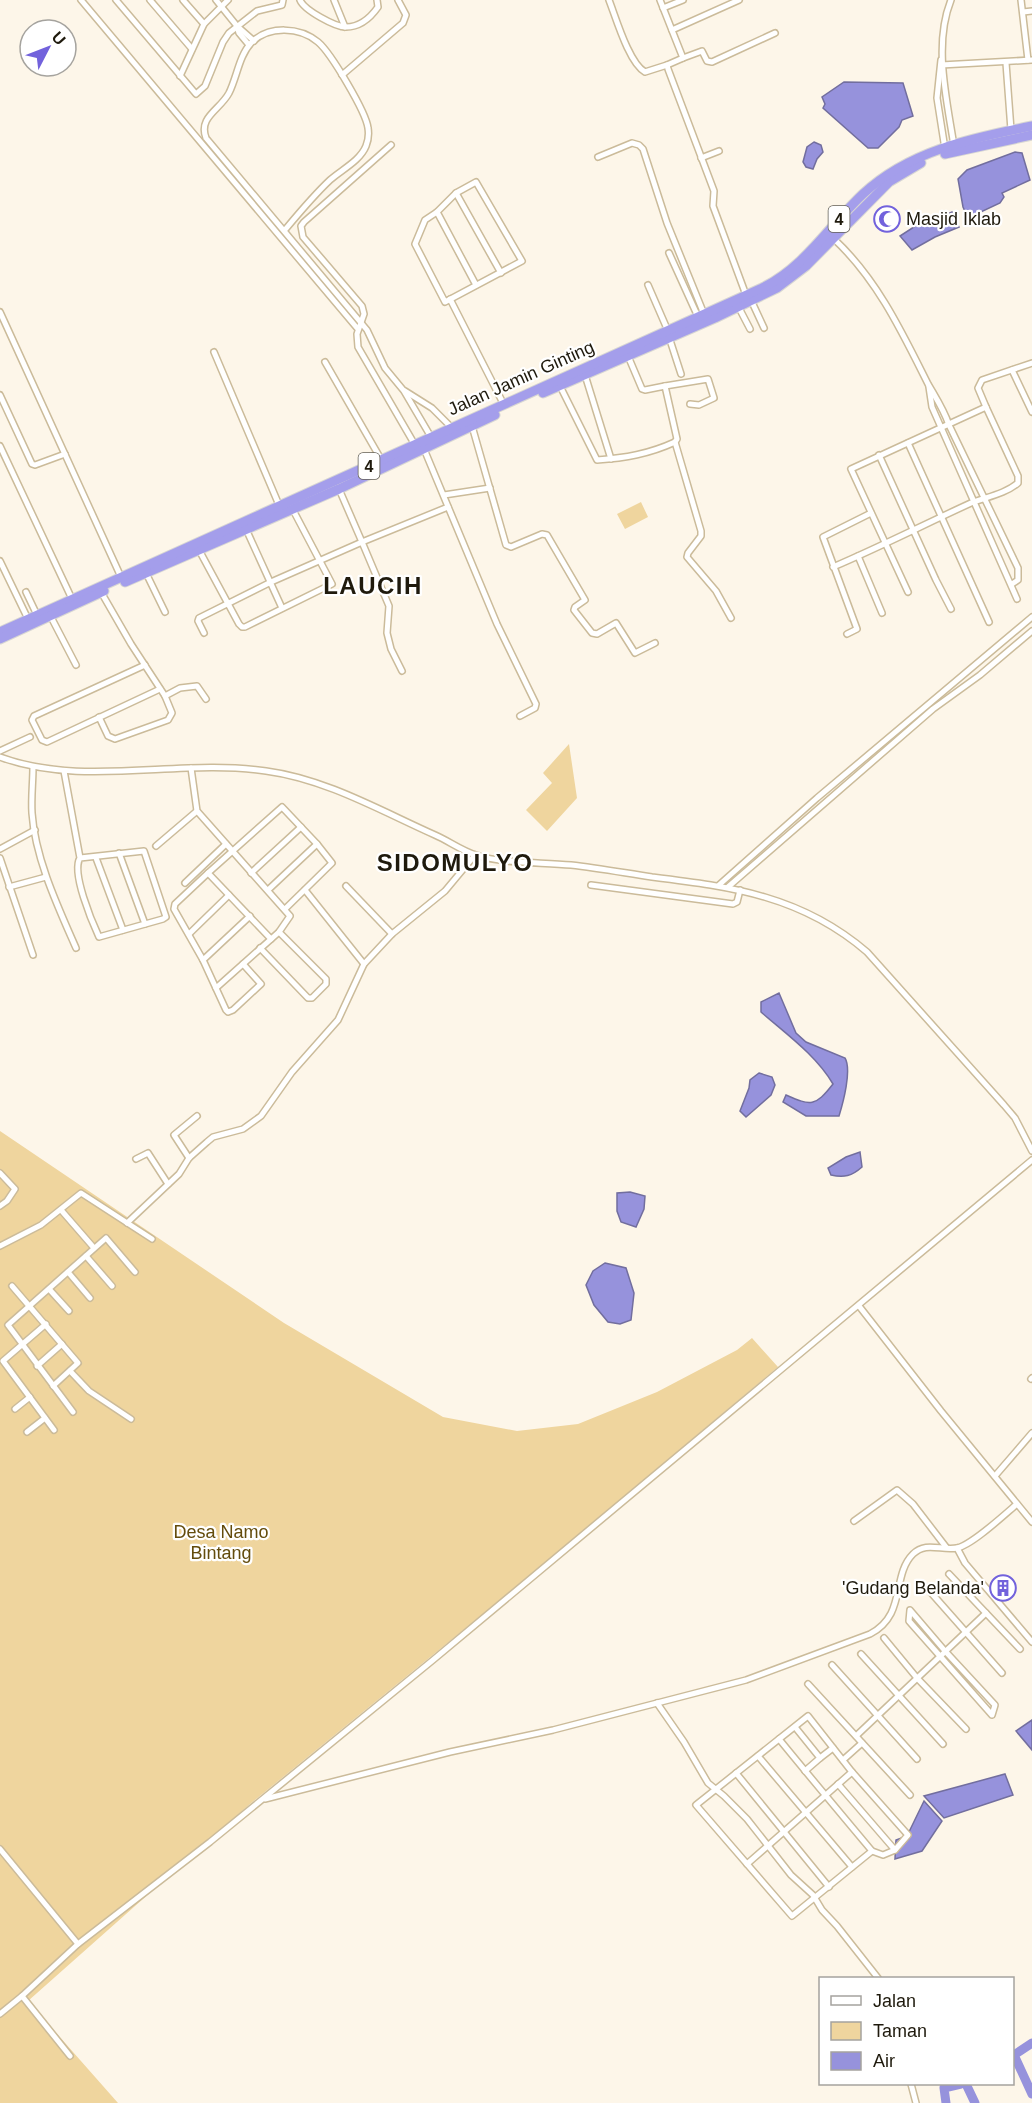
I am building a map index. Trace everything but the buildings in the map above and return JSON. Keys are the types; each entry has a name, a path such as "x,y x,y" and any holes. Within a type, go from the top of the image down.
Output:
{"highway":[{"name":"Jalan Jamin Ginting","path":"701,318 738,306 792,270 872,187 907,163 1011,130 1032,126"},
{"name":"Jalan Jamin Ginting","path":"0,632 382,461 472,426 628,356 701,318 786,282 806,266 890,182 913,167 950,149 1032,135"},
{"name":"Jalan Jamin Ginting","path":"0,639 246,529 287,505 339,489 419,447 432,437 600,360 669,334"}],"street":[{"path":"81,0 357,328"},
{"path":"116,0 195,93 205,86 225,39 237,26 257,11 282,5 283,0"},
{"path":"150,0 192,49"},
{"path":"183,0 204,24"},
{"path":"216,0 252,43"},
{"path":"180,76 204,24 228,0"},
{"path":"300,0 302,5 319,17 345,27 368,20 378,7 377,0"},
{"path":"334,0 345,27"},
{"path":"342,75 403,23 406,15 398,0"},
{"path":"609,0 627,45 641,70 645,72 702,51 706,60 712,62 775,33"},
{"path":"660,0 683,58"},
{"path":"663,8 683,0"},
{"path":"672,30 739,0"},
{"path":"950,149 938,98 944,18 951,0"},
{"path":"941,63 1006,63 1030,60 1021,0"},
{"path":"1023,12 1032,11"},
{"path":"284,231 331,179 360,156 367,144 368,128 342,75 320,44 301,33 281,30 252,43 229,93 205,121 206,138 367,330 385,368 404,391 432,437"},
{"path":"1006,63 1011,130"},
{"path":"667,65 714,191 713,206 749,297 764,328"},
{"path":"598,157 627,144 636,144 643,149 701,318"},
{"path":"391,145 301,226 303,237 362,306 364,314 357,328 358,347 419,447 444,495 497,624 536,704 535,708 520,716"},
{"path":"701,158 719,151"},
{"path":"477,182 522,261 445,302 415,244 425,220 437,212 456,193 477,182"},
{"path":"456,193 501,273"},
{"path":"437,212 476,285"},
{"path":"836,237 871,281 898,324 940,403 1018,568 1018,580 1012,584"},
{"path":"669,253 701,318"},
{"path":"648,285 669,334 681,374"},
{"path":"450,299 504,405"},
{"path":"738,306 750,329"},
{"path":"0,312 121,577"},
{"path":"199,550 242,627 332,584 321,560 287,505 214,352"},
{"path":"628,356 642,389 645,390 708,379 714,398 699,405 690,404"},
{"path":"325,362 382,461"},
{"path":"833,567 1016,485 1019,480 981,398 979,383 1032,363"},
{"path":"1012,370 1032,412"},
{"path":"585,375 611,459"},
{"path":"560,386 597,460 636,456 656,451 675,442"},
{"path":"665,386 675,442 701,531 701,536 687,557 716,591 731,618"},
{"path":"929,386 932,407 1017,599"},
{"path":"404,391 432,408 452,428"},
{"path":"0,395 32,465 65,454"},
{"path":"908,592 851,469 986,407"},
{"path":"472,426 506,545 511,547 543,534 549,536 585,600 574,607 575,612 592,633 597,634 616,623 635,653 655,643"},
{"path":"908,443 989,622"},
{"path":"0,446 72,599"},
{"path":"879,455 951,609"},
{"path":"444,495 490,488"},
{"path":"339,489 389,606 387,633 391,649 402,671"},
{"path":"204,633 198,619 271,582 448,507"},
{"path":"847,634 857,629 822,539 824,534 871,513"},
{"path":"246,529 282,608"},
{"path":"858,556 882,613"},
{"path":"0,561 32,617"},
{"path":"146,573 165,612"},
{"path":"26,592 32,617"},
{"path":"99,717 108,736 115,739 169,719 172,711 101,592"},
{"path":"51,617 76,665"},
{"path":"719,885 1032,617"},
{"path":"729,887 933,709 980,675 1032,631"},
{"path":"145,665 35,716 32,719 42,740 46,742 160,689"},
{"path":"974,668 980,675"},
{"path":"165,696 180,688 197,686 206,699"},
{"path":"0,751 30,737"},
{"path":"0,758 33,767 64,771 191,768 250,769 274,772 302,779 363,802 475,855 719,885 789,904 842,933 867,952 1015,1118 1032,1150"},
{"path":"33,767 32,814 46,877 76,948"},
{"path":"191,768 196,811 285,909 290,918 279,932 216,988"},
{"path":"852,769 857,776"},
{"path":"64,771 80,858 77,867 81,887 98,935 100,937 163,919 166,915 143,850 96,858 80,858"},
{"path":"243,964 260,983 260,986 230,1012 226,1010 203,960 175,912 175,904 282,807 332,863 285,909"},
{"path":"156,846 196,811"},
{"path":"251,873 301,827"},
{"path":"0,849 35,830"},
{"path":"185,883 226,844"},
{"path":"268,891 317,844"},
{"path":"119,853 145,924"},
{"path":"127,1223 179,1174 189,1158 213,1137 236,1132 261,1116 292,1072 338,1020 364,964 392,934 445,891 475,855"},
{"path":"0,858 33,955"},
{"path":"96,858 123,930"},
{"path":"208,873 271,939"},
{"path":"9,886 46,877"},
{"path":"591,885 733,904 737,902 740,890"},
{"path":"346,886 392,934"},
{"path":"305,890 364,964"},
{"path":"189,934 229,895"},
{"path":"203,960 250,916"},
{"path":"260,948 308,998 312,998 326,984 326,979 279,932"},
{"path":"189,1158 174,1136 197,1116"},
{"path":"136,1159 148,1153 168,1184"},
{"path":"0,2014 78,1944 263,1799 511,1596 1032,1160"},
{"path":"0,1173 15,1189 7,1202 0,1206"},
{"path":"0,1246 41,1225 81,1193 152,1239"},
{"path":"61,1210 94,1248"},
{"path":"73,1412 8,1325 106,1238 135,1272"},
{"path":"86,1256 112,1286"},
{"path":"68,1272 90,1298"},
{"path":"12,1286 78,1363 53,1386"},
{"path":"49,1289 69,1311"},
{"path":"859,1306 1032,1522"},
{"path":"46,1324 3,1361 54,1430"},
{"path":"38,1366 63,1344"},
{"path":"70,1371 89,1391 131,1419"},
{"path":"15,1409 30,1397"},
{"path":"27,1432 45,1418"},
{"path":"995,1476 1032,1433"},
{"path":"854,1521 894,1491 900,1490 946,1547"},
{"path":"263,1799 450,1752 553,1730 747,1680 879,1629 894,1606 909,1558 918,1549 957,1548 978,1536 1017,1504"},
{"path":"957,1548 965,1563 1032,1642"},
{"path":"948,1574 1020,1649"},
{"path":"926,1587 1002,1673"},
{"path":"910,1610 945,1652 996,1705 992,1715 909,1622 910,1610"},
{"path":"856,1736 986,1612"},
{"path":"884,1638 917,1678 966,1729"},
{"path":"861,1654 943,1744"},
{"path":"832,1665 917,1760"},
{"path":"808,1684 910,1795"},
{"path":"657,1703 684,1742 701,1774 756,1829 767,1846 791,1875 814,1897 877,1977"},
{"path":"779,1739 872,1851 883,1855 896,1850 908,1835 852,1772 808,1716 795,1727 779,1739 696,1805 792,1916 872,1851"},
{"path":"795,1727 820,1758"},
{"path":"843,1760 862,1743"},
{"path":"805,1771 833,1748"},
{"path":"758,1756 852,1867"},
{"path":"747,1864 852,1772"},
{"path":"736,1773 829,1887"},
{"path":"838,1784 896,1850"},
{"path":"0,1849 78,1944"},
{"path":"22,1996 70,2056"},
{"path":"911,2085 916,2103"}],"green space":[{"path":"641,502 648,517 625,529 617,514"},
{"path":"569,744 577,798 547,831 526,810 552,783 543,773"},
{"name":"Desa Namo Bintang","path":"0,1131 284,1323 443,1417 517,1431 578,1424 657,1392 737,1350 752,1338 778,1367 526,1579 250,1804 28,2001 118,2103 0,2103"}],"water":[{"path":"844,82 903,83 913,116 902,120 899,127 878,148 868,148 823,108 825,104 822,97"},
{"path":"814,142 821,145 823,152 813,169 806,167 803,162 807,147"},
{"path":"1015,152 1022,153 1030,180 1002,193 1004,197 1000,203 968,218 963,207 958,179 967,170"},
{"path":"952,212 959,227 912,250 900,236 920,223 927,223"},
{"path":"779,993 796,1033 806,1042 845,1058 848,1070 845,1095 839,1116 806,1116 783,1102 786,1095 801,1101 812,1102 822,1097 833,1084 809,1054 761,1012 761,1002"},
{"path":"759,1073 772,1077 775,1085 771,1095 746,1117 740,1111 750,1080"},
{"path":"860,1152 862,1167 848,1176 831,1175 828,1168"},
{"path":"630,1192 645,1196 644,1209 636,1227 621,1222 617,1211 617,1193"},
{"path":"605,1263 626,1268 634,1293 631,1320 620,1324 608,1322 594,1305 586,1285 593,1271"},
{"path":"1032,1720 1032,1750 1016,1731"},
{"path":"1005,1774 1013,1795 944,1818 924,1796"},
{"path":"924,1801 942,1821 922,1851 895,1859 896,1840 907,1836"}],"waterway":[{"path":"1032,2043 1014,2055 1032,2094"},
{"path":"946,2103 944,2088 957,2085"},
{"path":"966,2085 975,2103"}],"place":[{"name":"Masjid Iklab","path":"887,219"},
{"name":"'Gudang Belanda'","path":"1003,1588"}],"district":[{"name":"LAUCIH","path":"373,586"},
{"name":"SIDOMULYO","path":"455,863"}]}
